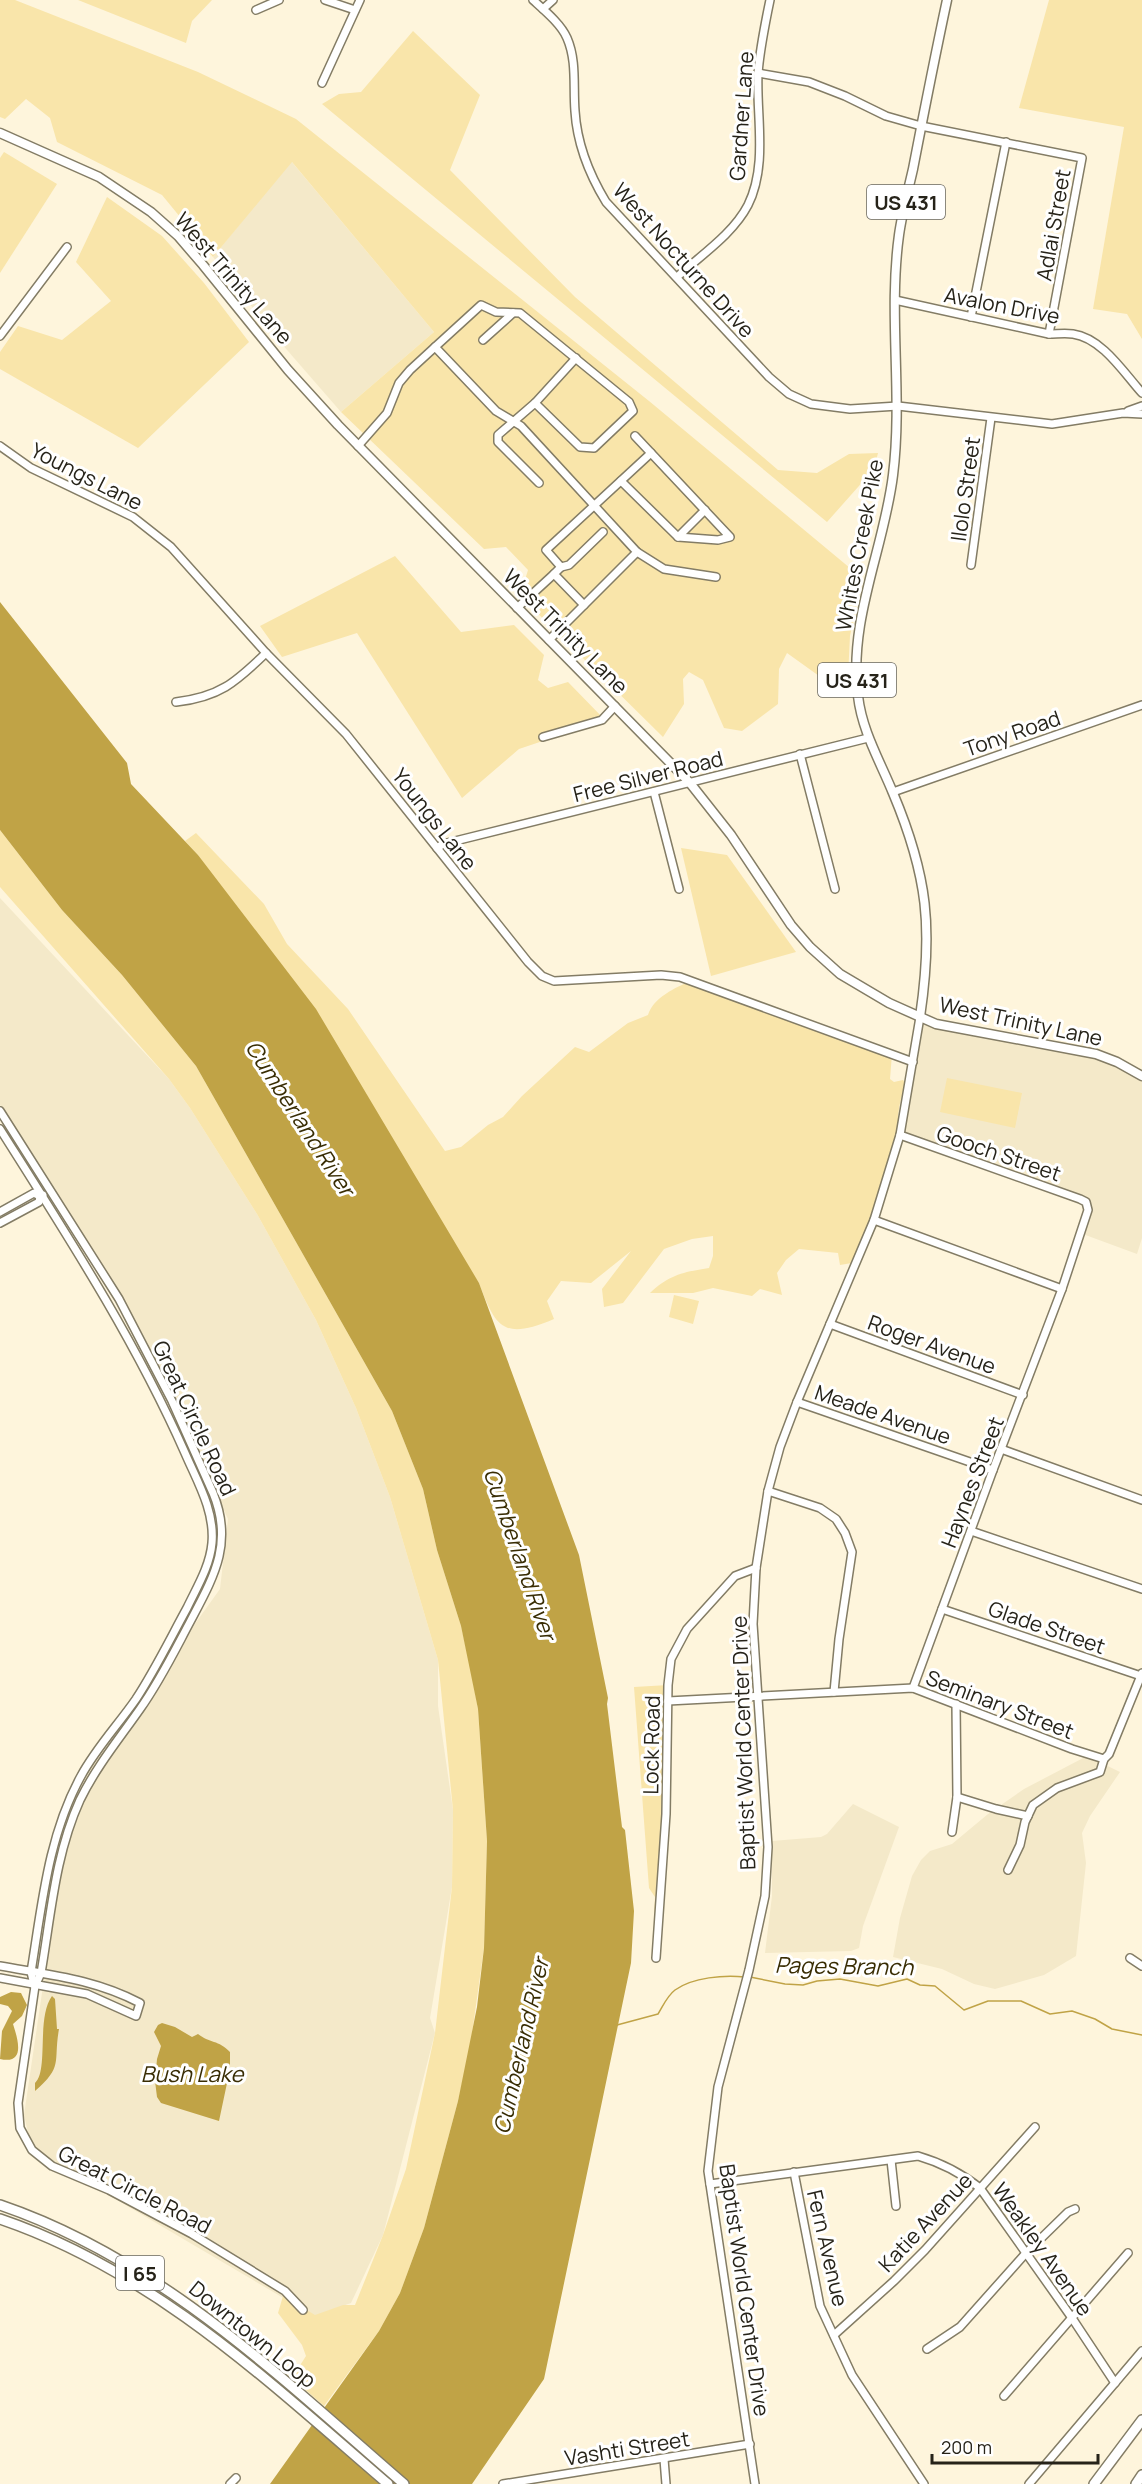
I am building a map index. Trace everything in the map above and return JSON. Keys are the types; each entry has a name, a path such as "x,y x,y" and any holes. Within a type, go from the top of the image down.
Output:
{"highway":[{"name":"Downtown Loop","path":"0,2205 68,2233 152,2279 236,2338 404,2484"},
{"name":"Downtown Loop","path":"0,2219 62,2245 142,2287 230,2348 388,2484"},
{"path":"1094,2484 1142,2420"},
{"path":"1136,2484 1142,2475"}],"main road":[{"name":"Whites Creek Pike","path":"920,1017 927,969 927,911 914,847 893,792 868,738 858,696 859,633 888,507 895,456 898,406 895,300 899,236 947,0"},
{"name":"West Trinity Lane","path":"0,133 99,177 151,212 178,236 288,370 358,446 690,783 732,836 791,925 810,947 840,974 889,1003 936,1024 1096,1054 1117,1062 1142,1076"}],"street":[{"path":"256,10 279,0"},
{"path":"326,0 355,10"},
{"path":"322,82 360,0"},
{"name":"West Nocturne Drive","path":"533,0 566,36 574,61 575,113 580,144 589,175 606,202 756,364 789,394 811,404 833,408 898,406 1052,424 1123,413"},
{"path":"543,9 553,0"},
{"name":"Gardner Lane","path":"677,277 730,229 748,205 759,168 758,73 770,0"},
{"path":"758,73 809,82 886,116 921,126 1006,142 970,317"},
{"name":"Adlai Street","path":"1006,142 1082,158 1049,334"},
{"path":"0,336 67,247"},
{"name":"Avalon Drive","path":"895,300 1049,334 1073,334 1092,341 1142,393"},
{"path":"358,446 387,413 399,383 410,370 481,305 496,312 520,313 629,402 633,411 594,448 586,448 580,447 535,404"},
{"path":"483,340 513,313"},
{"path":"435,347 496,411 521,426 637,552 664,569 716,577"},
{"path":"539,483 498,442 498,435 535,404 576,358"},
{"path":"1123,413 1142,406"},
{"path":"1123,413 1142,414"},
{"name":"Ilolo Street","path":"971,565 991,418"},
{"path":"621,481 678,537 718,540 730,537 635,436"},
{"name":"Youngs Lane","path":"0,446 31,468 108,503 145,525 171,547 266,653 346,734 536,972 548,979 562,981 661,975 680,977 913,1062"},
{"path":"561,567 546,550 651,453"},
{"path":"678,537 705,510"},
{"path":"518,608 561,567 569,565 603,532"},
{"path":"549,640 637,552"},
{"path":"554,574 584,605"},
{"path":"176,702 201,699 224,689 242,676 266,653"},
{"name":"Tony Road","path":"893,792 1142,705"},
{"path":"543,737 602,720 615,706"},
{"name":"Free Silver Road","path":"437,848 454,841 868,738"},
{"path":"800,754 835,890"},
{"path":"654,792 679,889"},
{"name":"Baptist World Center Drive","path":"755,2484 708,2171 718,2087 765,1896 768,1847 753,1624 756,1568 768,1491 780,1447 874,1220 900,1135 920,1017"},
{"name":"Great Circle Road","path":"0,1111 119,1299 164,1384 217,1503 222,1540 219,1561 213,1578 168,1665 141,1708 100,1764 76,1809 59,1863 40,1973 34,1986 18,2103 20,2128 32,2151 52,2166 109,2190 192,2234 285,2291 303,2310"},
{"name":"Great Circle Road","path":"0,1129 108,1302 160,1398 204,1496 211,1520 213,1540 204,1574 159,1659 135,1700 89,1762 66,1807 51,1854 31,1972 34,1986"},
{"name":"Gooch Street","path":"900,1135 1086,1202"},
{"path":"0,1223 39,1202 41,1196 51,1190"},
{"path":"0,1212 34,1193 41,1196"},
{"name":"Haynes Street","path":"913,1688 1062,1289 1088,1210 1086,1202"},
{"path":"874,1220 1062,1289"},
{"name":"Roger Avenue","path":"830,1324 1023,1395"},
{"name":"Meade Avenue","path":"797,1402 993,1470"},
{"path":"1001,1449 1142,1500"},
{"path":"768,1491 820,1508 836,1519 845,1533 852,1552 834,1692"},
{"path":"971,1531 1142,1589"},
{"name":"Lock Road","path":"656,1958 666,1814 671,1659 687,1629 735,1576 756,1568"},
{"name":"Glade Street","path":"942,1609 1141,1674"},
{"path":"1008,1870 1020,1845 1033,1805 1057,1788 1100,1772 1141,1674"},
{"name":"Seminary Street","path":"668,1701 913,1688 1104,1759"},
{"path":"952,1832 957,1797 956,1704"},
{"path":"957,1797 1028,1816"},
{"path":"1130,1958 1142,1966"},
{"path":"0,1966 74,1977 106,1987 140,2003 136,2016 87,1994 0,1978"},
{"name":"Katie Avenue","path":"834,2335 918,2258 1035,2127"},
{"name":"Weakley Avenue","path":"710,2184 918,2156 942,2162 980,2188 1115,2383"},
{"path":"891,2160 896,2206"},
{"name":"Fern Avenue","path":"794,2172 820,2306 852,2375 924,2484"},
{"path":"927,2349 960,2327 1026,2253 1068,2212 1075,2210"},
{"path":"1004,2396 1128,2253"},
{"path":"1029,2484 1142,2351"},
{"name":"Vashti Street","path":"505,2483 750,2444"},
{"path":"664,2458 666,2484"},
{"path":"230,2484 236,2478"}],"shaded area":[{"path":"0,0 15,0 198,72 296,119 649,401 862,578 850,636 847,696 787,653 779,669 778,704 742,731 724,728 703,680 689,672 683,679 684,704 663,737 520,596 528,570 506,547 484,549 341,412 434,332 292,162 213,257 162,195 57,142 50,118 26,99 5,119 0,117"},
{"path":"78,0 212,0 192,21 186,43"},
{"path":"1049,0 1142,0 1142,339 1127,314 1093,309 1124,127 1019,108"},
{"path":"413,31 480,95 450,170 575,297 778,470 817,473 849,454 878,453 874,469 827,522 322,104 339,94 361,92"},
{"path":"4,152 57,184 0,273 0,158"},
{"path":"291,161 434,332 341,412 274,335 213,257"},
{"path":"107,197 162,236 204,283 249,342 138,448 0,369 0,352 18,326 62,340 111,301 76,262"},
{"path":"395,556 461,632 514,625 544,655 538,680 548,688 568,682 605,720 519,749 462,798 357,633 282,657 260,626"},
{"path":"0,830 62,910 122,975 196,1066 392,1411 423,1489 437,1550 461,1626 471,1670 478,1709 487,1841 484,1948 470,2048 424,2228 400,2293 379,2331 324,2406 292,2378 306,2356 302,2345 278,2313 283,2296 315,2315 343,2305 355,2305 406,2169 435,2033 452,1887 453,1810 438,1660 390,1497 356,1408 316,1320 257,1214 169,1079 0,887"},
{"path":"196,833 264,904 287,944 348,1009 445,1151 461,1147 488,1125 503,1117 522,1096 575,1047 589,1052 628,1023 648,1015 660,998 691,981 892,1054 890,1079 894,1082 903,1080 906,1084 899,1110 900,1135 858,1262 840,1265 838,1253 799,1249 786,1260 777,1273 782,1295 760,1289 752,1296 713,1288 693,1293 650,1293 677,1275 709,1268 713,1256 713,1236 692,1239 664,1249 623,1303 604,1307 602,1289 631,1251 591,1283 561,1281 547,1301 554,1319 524,1329 504,1326 491,1311 479,1283 198,855 185,841"},
{"path":"681,848 727,855 796,952 711,976"},
{"path":"0,898 169,1079 257,1214 316,1320 356,1408 390,1497 438,1660 438,1706 453,1810 452,1887 430,2018 435,2033 383,2235 351,2303 314,2316 32,2150 24,2115 71,1796 220,1589 228,1519 162,1375 131,1314 0,1105"},
{"path":"920,1017 1096,1054 1142,1076 1142,1238 1137,1254 1080,1233 1086,1202 901,1135"},
{"path":"947,1078 1022,1093 1015,1128 940,1112"},
{"path":"674,1295 699,1301 693,1324 669,1317"},
{"path":"668,1685 666,1814 658,1915 654,1914 655,1897 649,1888 634,1687"},
{"path":"1087,1756 1120,1772 1090,1816 1082,1833 1086,1863 1076,1956 1044,1975 995,1989 974,1984 942,1969 893,1957 900,1918 912,1876 921,1860 930,1851 952,1844 988,1814 1024,1789"},
{"path":"853,1804 899,1827 863,1926 859,1948 851,1951 765,1953 772,1896 772,1841 821,1837 827,1834"}],"water":[{"name":"Cumberland River","path":"0,602 127,763 131,784 198,855 316,1009 479,1283 579,1555 608,1698 622,1827 625,1830 634,1911 631,1963 544,2379 472,2484 270,2484 379,2331 400,2293 424,2228 458,2101 477,2007 484,1948 487,1841 478,1709 461,1626 437,1550 423,1489 392,1411 196,1066 122,975 62,910 0,830"},
{"path":"11,1992 21,1993 27,2005 22,2016 13,2024 18,2049 14,2058 8,2060 0,2059 2,2031 12,2011 8,2006 0,2004 0,1997"},
{"path":"52,1996 55,1999 57,2029 59,2029 56,2063 44,2083 35,2091 35,2083 41,2067 45,2017"},
{"name":"Bush Lake","path":"162,2023 175,2027 192,2037 198,2034 222,2045 230,2052 230,2069 219,2121 161,2103 157,2097 155,2081 161,2046 154,2032"}],"waterway":[{"name":"Pages Branch","path":"617,2025 658,2014 672,1992 691,1982 728,1976 745,1977"},
{"name":"Pages Branch","path":"750,1977 785,1984 803,1985 840,1979 878,1986 907,1979 920,1985 935,1986 964,2010 988,2001 1021,2001 1050,2014 1072,2011 1095,2019 1112,2029 1142,2035"}]}
